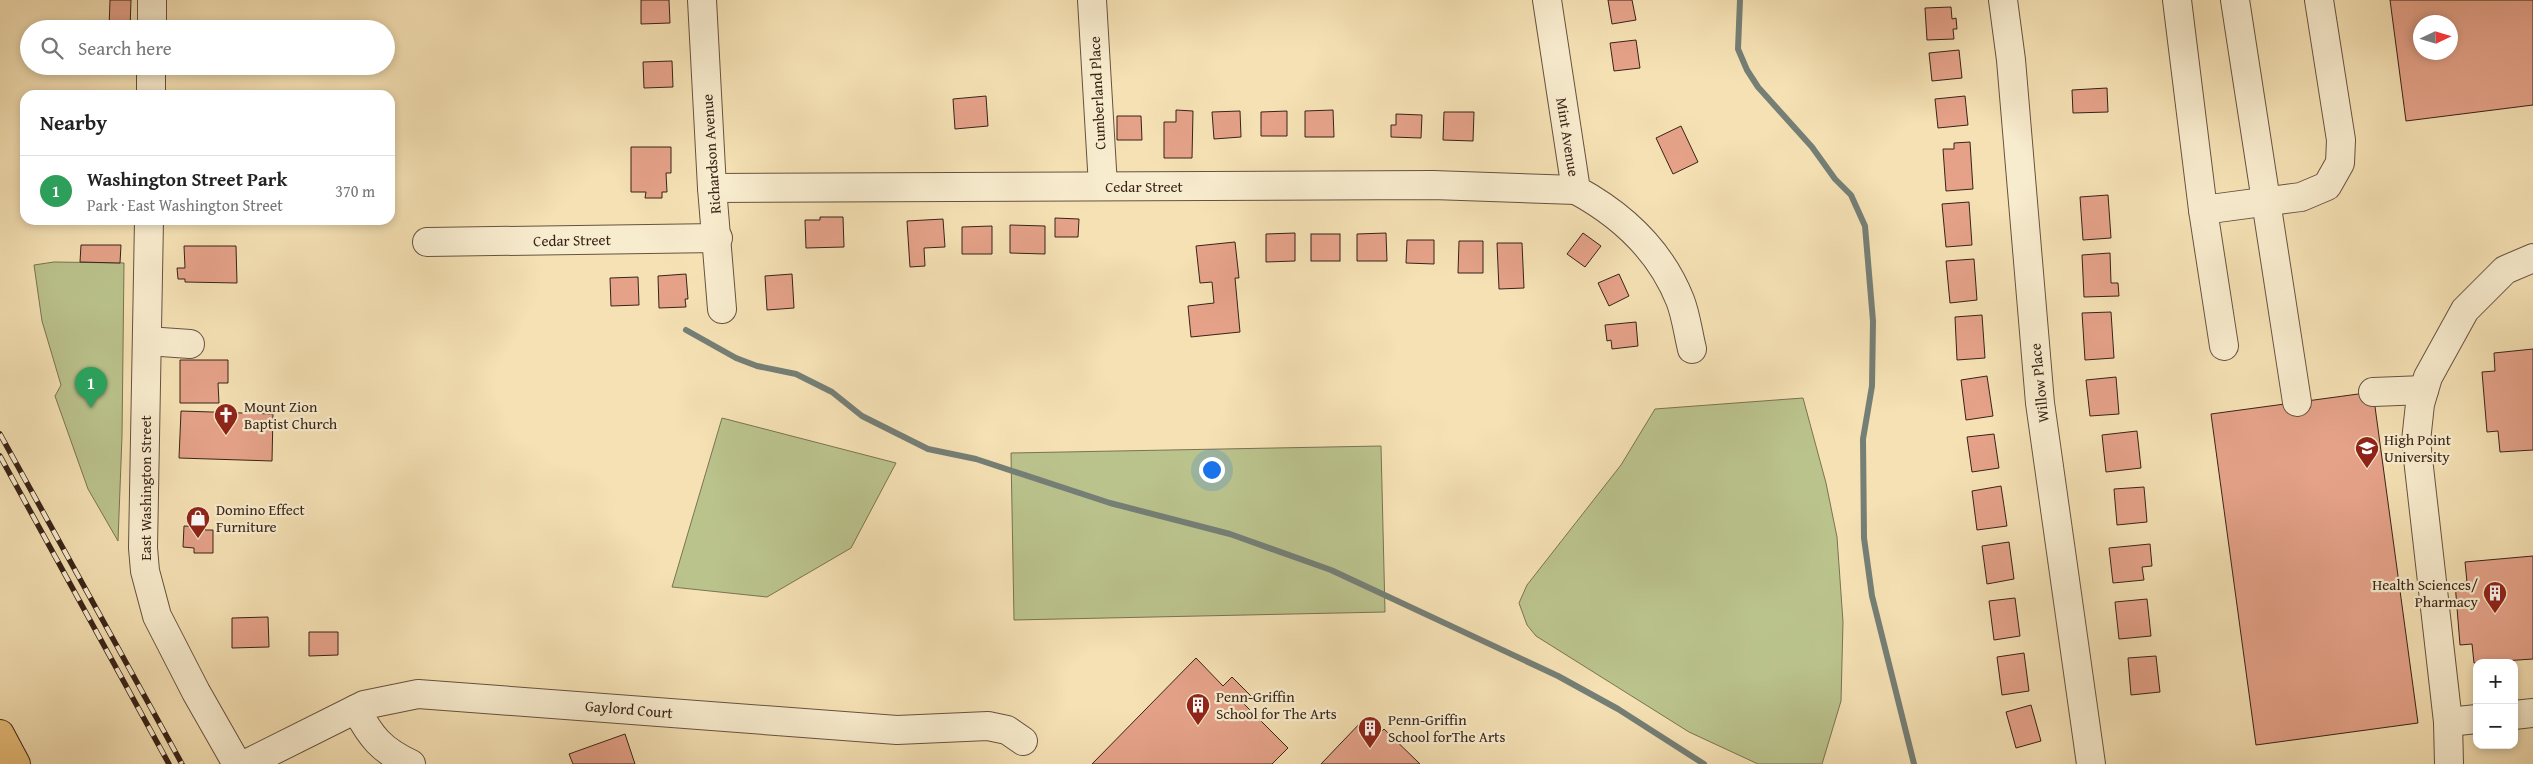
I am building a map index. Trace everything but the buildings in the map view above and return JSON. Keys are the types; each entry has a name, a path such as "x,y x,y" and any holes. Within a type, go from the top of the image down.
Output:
{"main road":[{"path":"0,734 16,764"}],"street":[{"path":"152,0 152,20"},
{"name":"Richardson Avenue","path":"702,0 712,188 718,238 722,309"},
{"name":"Cumberland Place","path":"1092,0 1103,186"},
{"name":"Mint Avenue","path":"1547,0 1576,190 1621,218 1654,254 1669,276 1680,302 1692,349"},
{"name":"Willow Place","path":"2003,0 2011,60 2040,403 2091,764"},
{"path":"2177,0 2203,210 2224,346"},
{"path":"2236,0 2265,202 2297,402"},
{"path":"2203,210 2316,193 2327,186 2340,163 2341,140 2320,0"},
{"path":"151,90 152,75"},
{"name":"Cedar Street","path":"712,188 1433,185 1576,190"},
{"name":"East Washington Street","path":"149,225 143,548 150,597 157,616 192,684 237,764"},
{"name":"Cedar Street","path":"427,242 718,238"},
{"path":"2449,764 2448,722 2416,441 2420,404 2428,377 2465,310 2505,270 2533,258"},
{"path":"147,341 190,344"},
{"path":"2373,392 2424,390"},
{"name":"Gaylord Court","path":"246,764 356,709 391,698 418,694 897,730 988,726 1007,730 1023,741"},
{"path":"356,709 375,741 391,755 411,764"},
{"path":"2518,715 2533,713"},
{"path":"2448,722 2473,719"}],"green space":[{"path":"54,262 124,263 122,436 118,541 88,489 55,396 61,385 42,321 34,265"},
{"path":"1803,398 1826,483 1837,537 1843,622 1841,701 1822,764 1758,764 1689,732 1536,636 1527,625 1519,603 1527,585 1621,465 1655,409"},
{"path":"722,418 896,463 851,548 767,597 672,587"},
{"path":"1381,446 1385,612 1014,620 1011,453"}],"waterway":[{"path":"1740,0 1738,49 1747,70 1758,87 1812,147 1835,179 1851,195 1865,226 1873,321 1872,386 1863,439 1864,538 1872,596 1914,764"},
{"path":"686,330 736,358 757,366 796,374 832,392 862,416 928,449 976,459 1110,503 1230,534 1331,570 1558,676 1618,709 1704,764"}],"railway":[{"path":"0,434 182,764"},
{"path":"0,456 169,764"}],"place":[{"name":"Washington Street Park","path":"91,408"},
{"name":"Mount Zion Baptist Church","path":"226,436"},
{"name":"High Point University","path":"2367,469"},
{"name":"Domino Effect Furniture","path":"198,539"},
{"name":"Health Sciences/ Pharmacy","path":"2495,614"},
{"name":"Penn-Griffin School for The Arts","path":"1198,726"},
{"name":"Penn-Griffin School forThe Arts","path":"1370,749"}]}
